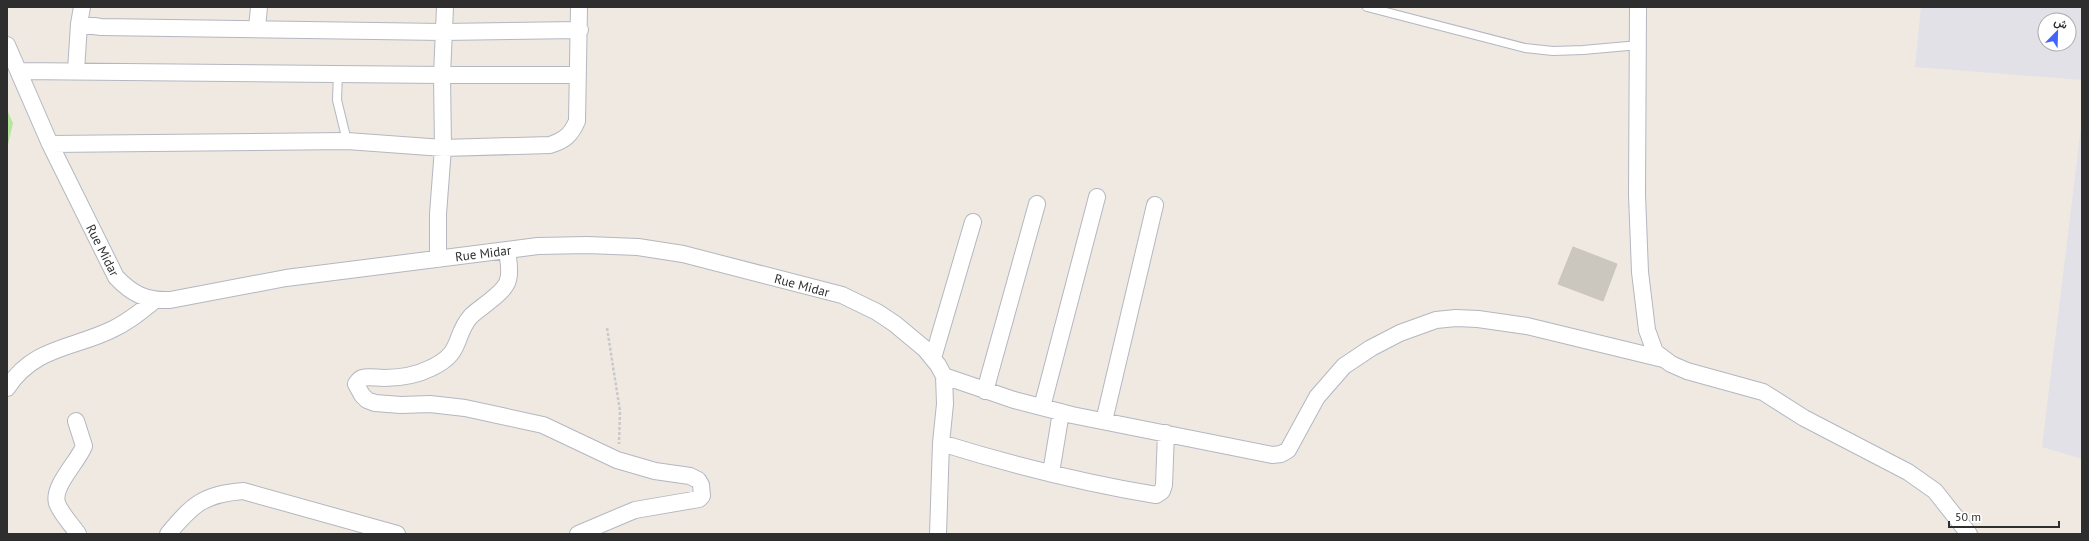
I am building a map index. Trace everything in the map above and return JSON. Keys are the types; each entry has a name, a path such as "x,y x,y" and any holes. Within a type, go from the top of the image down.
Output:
{"street":[{"path":"76,71 79,24 82,7"},
{"path":"257,28 259,7"},
{"path":"438,259 438,214 443,148 442,75 445,7"},
{"path":"50,144 347,141 443,148 550,145 566,139 573,131 577,121 580,30 579,7"},
{"path":"1638,7 1637,196 1640,272 1647,330 1655,352 1663,359"},
{"path":"79,24 101,27 257,28 443,32 580,30"},
{"name":"Rue Midar","path":"7,46 50,144 116,277 126,287 154,300 170,300 286,278 538,246 587,245 638,247 683,254 842,295 863,305 895,324 933,358 944,376 945,404 941,443 940,512 938,534"},
{"path":"19,71 578,75"},
{"path":"1042,408 1097,197"},
{"path":"985,391 1037,204"},
{"path":"1104,421 1155,205"},
{"path":"933,358 972,222"},
{"path":"507,250 509,271 506,284 471,316 464,326 454,351 449,357 432,368 413,375 384,378 363,377 358,380 356,384 367,400 375,403 401,405 430,404 465,408 543,425 617,460 655,471 690,476 698,480 702,496 699,499 635,510 578,534"},
{"path":"7,388 28,365 49,351 113,330 134,317 154,300"},
{"path":"944,376 985,391 1042,408 1272,455 1285,453 1293,444 1317,397 1344,366 1371,348 1400,333 1436,320 1456,318 1478,319 1527,326 1663,359 1687,371 1763,392 1830,432 1908,472 1935,491 1969,534"},
{"path":"1051,473 1061,412"},
{"path":"76,421 84,446 61,484 57,495 58,504 78,534"},
{"path":"941,443 1051,473 1110,487 1158,494 1162,491 1164,485 1166,433"},
{"path":"168,534 184,514 202,500 220,493 244,491 397,534"}],"lane":[{"path":"1367,7 1525,48 1553,51 1638,45"},
{"path":"338,73 337,100 347,141"}],"path":[{"path":"607,328 620,411 621,430 617,460"}],"shaded area":[{"path":"1921,7 2082,7 2082,80 1915,67"},
{"path":"2082,119 2082,459 2042,447"}],"green space":[{"path":"7,110 13,123 7,149"}],"building":[{"path":"1573,247 1617,264 1603,301 1558,284"}]}
